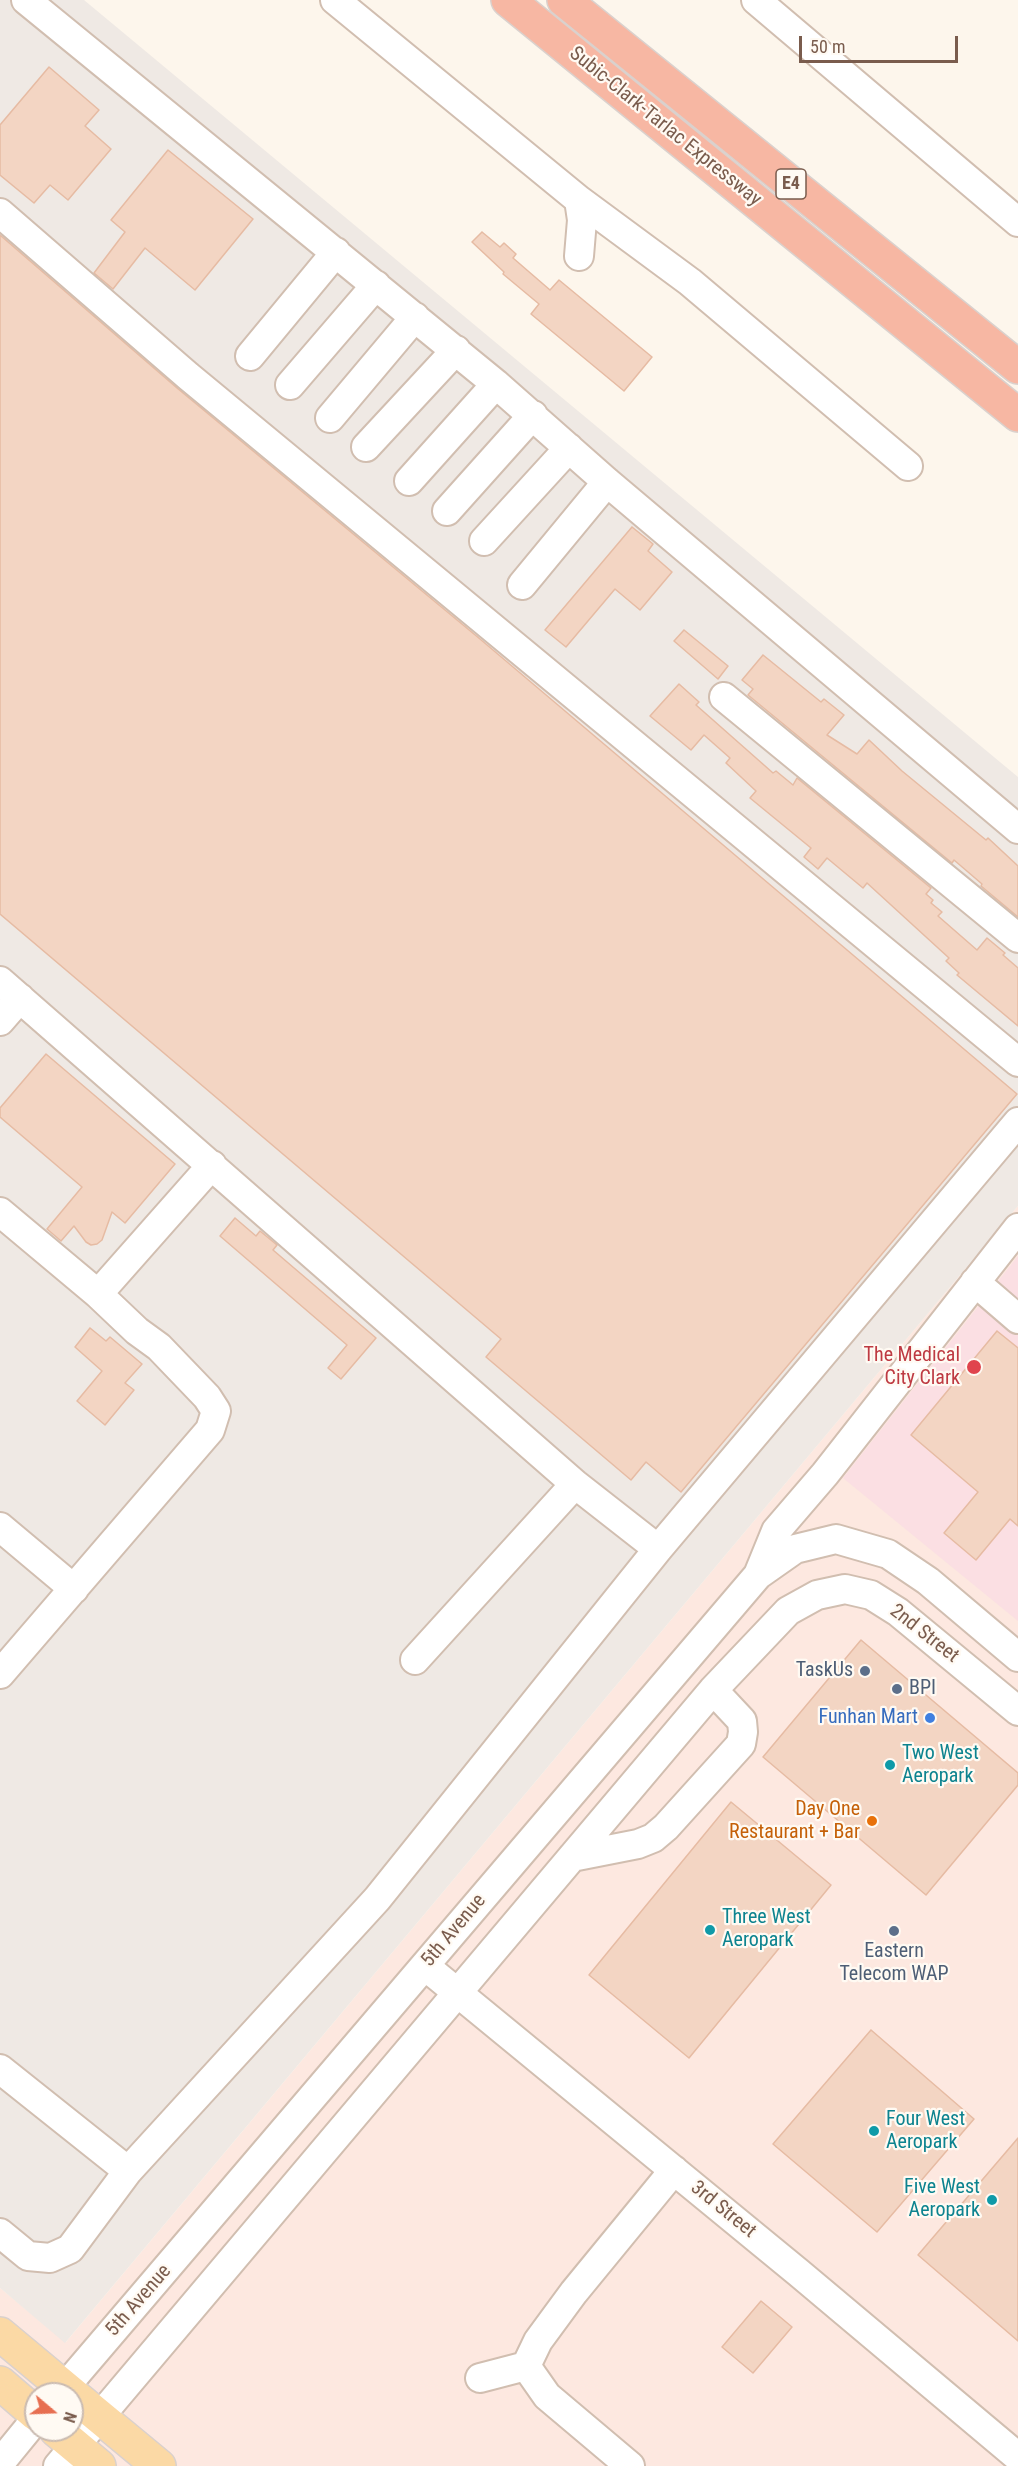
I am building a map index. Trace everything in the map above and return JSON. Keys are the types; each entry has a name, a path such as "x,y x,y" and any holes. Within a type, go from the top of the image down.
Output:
{"highway":[{"name":"Subic-Clark-Tarlac Expressway","path":"508,0 1018,414"},
{"name":"Subic-Clark-Tarlac Expressway","path":"564,0 1018,367"}],"main road":[{"path":"0,2334 55,2382"},
{"path":"0,2383 24,2404"},
{"path":"84,2405 159,2466"}],"street":[{"path":"26,0 456,350 607,482 1018,829"},
{"path":"335,0 579,200 690,282 908,466"},
{"path":"756,0 1018,222"},
{"path":"579,200 582,220 579,256"},
{"path":"0,213 188,376 1018,1062"},
{"path":"250,356 336,252"},
{"path":"290,385 376,285"},
{"path":"330,418 415,317"},
{"path":"366,447 456,350"},
{"path":"408,481 496,384"},
{"path":"447,511 532,415"},
{"path":"484,541 569,448"},
{"path":"522,585 607,482"},
{"path":"724,697 1018,938"},
{"path":"0,1021 10,990 575,1484 658,1550"},
{"path":"0,2233 28,2256 50,2258 70,2249 128,2171 377,1899 658,1550 1018,1122"},
{"path":"98,1294 212,1165"},
{"path":"0,1212 98,1294 137,1331 159,1347 207,1397 216,1411 210,1430 0,1674"},
{"path":"758,1575 776,1531 825,1474 1018,1228"},
{"path":"975,1282 1018,1319"},
{"path":"415,1660 575,1484"},
{"path":"0,1527 74,1589"},
{"name":"5th Avenue","path":"76,2382 530,1840 758,1575 795,1549 836,1539 884,1543 1018,1657"},
{"name":"2nd Street","path":"713,1690 788,1611 817,1595 845,1589 871,1595 898,1612 1018,1711"},
{"path":"72,2452 99,2416 713,1690 742,1721 741,1744 666,1827 653,1838 638,1844 572,1857"},
{"name":"3rd Street","path":"425,1966 674,2170 1012,2455"},
{"path":"0,2069 128,2171"},
{"path":"480,2378 526,2366 538,2341 574,2292 674,2170"},
{"path":"526,2366 547,2396 630,2466"},
{"path":"0,2463 24,2434"}],"shaded area":[{"path":"0,0 84,0 1018,777 1018,1206 65,2343 0,2288"},
{"path":"1018,1206 1018,2466 0,2466 0,2288 66,2342"},
{"name":"The Medical City Clark","path":"1018,1256 1018,1621 843,1478"}],"building":[{"path":"49,67 99,110 85,126 111,149 68,200 50,185 34,203 0,175 0,125"},
{"path":"168,150 253,219 195,290 145,248 113,289 94,273 125,232 111,220"},
{"path":"482,232 500,247 504,243 516,254 513,258 550,290 559,280 652,357 624,391 531,314 539,304 503,274 504,272 472,242"},
{"path":"0,235 177,388 480,639 1017,1094 681,1492 646,1462 631,1480 486,1357 501,1339 0,914"},
{"path":"632,527 653,544 648,551 672,572 640,610 615,589 566,647 545,630"},
{"path":"684,630 728,666 718,679 674,641"},
{"path":"763,655 821,702 824,699 844,715 827,735 857,754 869,740 902,771 986,840 988,838 1018,866 1018,917 954,860 952,863 748,695 753,689 742,680"},
{"path":"679,684 699,702 696,705 773,773 776,771 793,785 797,778 931,888 926,894 933,900 931,903 942,912 938,916 977,950 987,938 1005,953 1003,955 1018,968 1018,1026 957,975 959,973 946,961 949,958 867,883 863,888 827,858 818,869 804,857 811,848 750,798 756,791 726,763 730,758 704,735 691,750 650,716"},
{"path":"46,1054 175,1164 125,1223 112,1212 102,1240 97,1244 91,1245 86,1242 74,1226 61,1241 47,1229 82,1187 0,1117 0,1108"},
{"path":"235,1218 256,1236 260,1231 277,1245 273,1250 376,1338 341,1379 328,1368 347,1345 220,1236"},
{"path":"90,1328 106,1341 110,1337 142,1364 125,1383 134,1390 105,1425 77,1401 102,1371 75,1347"},
{"path":"997,1331 1018,1348 1018,1526 1010,1519 976,1560 944,1533 978,1492 911,1435"},
{"name":"Two West Aeropark","path":"861,1640 1018,1773 1018,1785 926,1895 763,1757"},
{"name":"Three West Aeropark","path":"731,1802 831,1885 689,2058 589,1975"},
{"name":"Four West Aeropark","path":"871,2030 974,2119 877,2232 773,2144"},
{"name":"Five West Aeropark","path":"1018,2138 1018,2341 918,2255"},
{"path":"761,2301 792,2327 753,2373 722,2347"}],"place":[{"name":"The Medical City Clark","path":"974,1367"},
{"name":"TaskUs","path":"865,1671"},
{"name":"BPI","path":"897,1689"},
{"name":"Funhan Mart","path":"930,1718"},
{"name":"Two West Aeropark","path":"890,1765"},
{"name":"Day One Restaurant + Bar","path":"872,1821"},
{"name":"Three West Aeropark","path":"710,1930"},
{"name":"Eastern Telecom WAP","path":"894,1931"},
{"name":"Four West Aeropark","path":"874,2131"},
{"name":"Five West Aeropark","path":"992,2200"}]}
